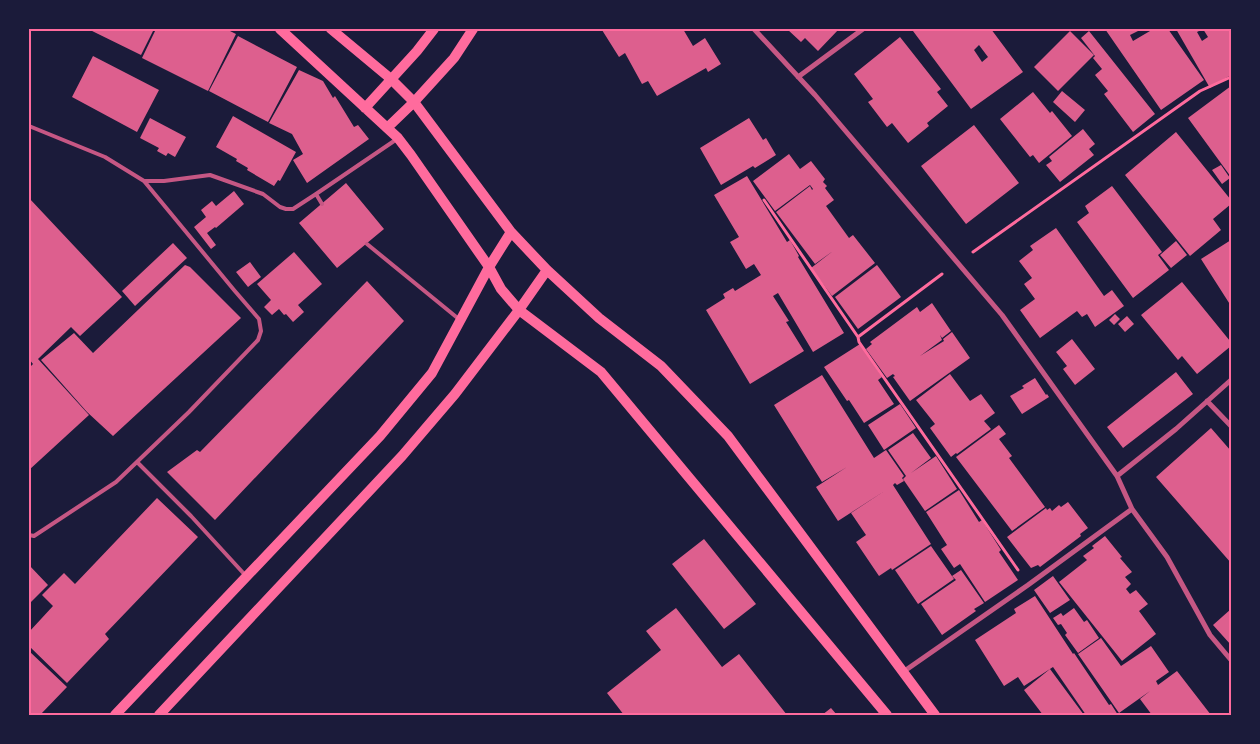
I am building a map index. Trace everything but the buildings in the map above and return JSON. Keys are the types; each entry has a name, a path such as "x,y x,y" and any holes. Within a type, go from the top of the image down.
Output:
{"main road":[{"path":"280,29 398,138 412,155 489,268 500,289 519,310 600,372 887,715"},
{"path":"331,29 391,79 414,102 510,232 547,270 599,318 661,366 728,436 935,715"},
{"path":"365,108 417,52 434,29"},
{"path":"387,128 414,102 454,58 473,29"},
{"path":"115,715 380,436 432,373 510,232"},
{"path":"159,715 402,456 455,394 547,270"}],"street":[{"path":"754,29 798,77 1002,314 1117,476 1132,508 1167,557 1210,635 1231,660"},
{"path":"798,77 863,29"},
{"path":"1117,476 1176,429 1231,380"},
{"path":"1207,401 1231,426"},
{"path":"902,672 1028,585 1132,508"}],"lane":[{"path":"29,126 105,157 144,181 259,319 261,331 258,340 189,412 116,482 34,536 29,535"},
{"path":"144,181 164,181 210,175 263,194 280,207 292,208 316,194 398,138"},
{"path":"316,194 322,204"},
{"path":"367,244 461,320"},
{"path":"137,462 191,516 246,576"}],"path":[{"path":"858,337 958,263 1200,91 1231,77"},
{"path":"764,200 858,337 859,342 1028,585"}]}
